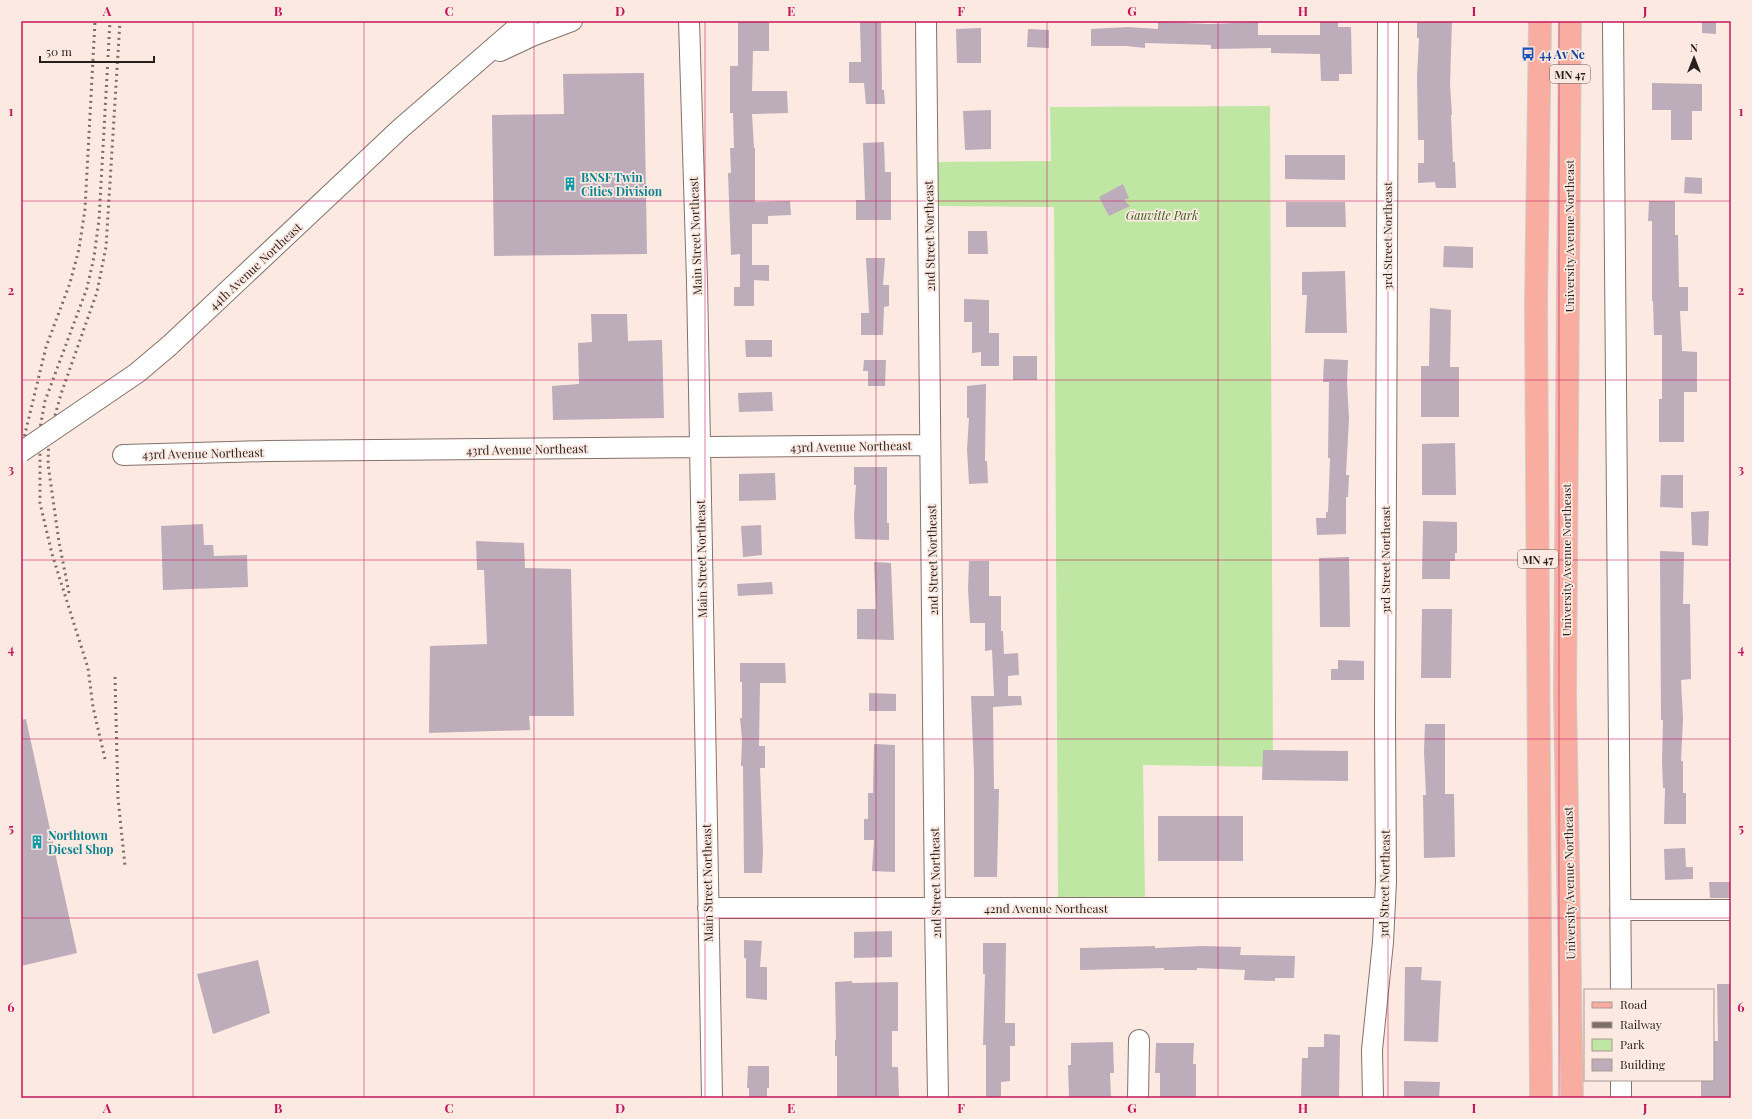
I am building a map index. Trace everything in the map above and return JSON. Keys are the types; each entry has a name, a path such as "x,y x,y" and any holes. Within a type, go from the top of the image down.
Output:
{"main road":[{"name":"MN 47","path":"1540,21 1536,305 1541,1098"},
{"name":"University Avenue Northeast","path":"1570,21 1565,696 1572,1098"}],"street":[{"name":"44th Avenue Northeast","path":"21,452 132,376 169,346 412,119 521,24 527,21"},
{"name":"44th Avenue Northeast","path":"476,63 532,36 572,21"},
{"name":"Main Street Northeast","path":"689,21 697,281 712,1098"},
{"name":"2nd Street Northeast","path":"926,21 938,1098"},
{"name":"3rd Street Northeast","path":"1374,1098 1372,1050 1383,942 1386,882 1385,721 1388,21"},
{"path":"1613,21 1620,989"},
{"name":"43rd Avenue Northeast","path":"123,455 260,452 930,445"},
{"name":"42nd Avenue Northeast","path":"708,908 1384,908"},
{"path":"1620,910 1731,910"},
{"path":"1138,1098 1139,1040"},
{"path":"1621,1081 1621,1098"}],"green space":[{"name":"Gauvitte Park","path":"1270,106 1273,767 1143,765 1145,898 1058,898 1054,207 936,206 935,162 1051,161 1050,107"}],"building":[{"path":"738,21 769,21 769,51 753,51 752,91 787,91 788,113 752,114 755,148 755,202 790,201 791,215 768,216 768,224 752,224 752,265 769,265 769,281 754,280 754,306 734,306 734,287 740,287 740,254 731,255 728,173 731,173 730,148 734,148 733,113 730,113 730,66 738,66"},
{"path":"860,21 881,21 882,90 884,90 885,104 866,104 864,83 849,83 849,62 861,62"},
{"path":"1320,21 1338,21 1338,27 1351,27 1352,74 1339,74 1339,81 1321,81 1320,54 1271,53 1271,48 1211,49 1211,45 1145,43 1145,48 1126,46 1091,46 1091,29 1128,27 1158,29 1158,22 1210,24 1258,22 1258,35 1320,35"},
{"path":"1417,21 1452,21 1450,84 1453,162 1455,162 1456,188 1436,188 1435,182 1418,183 1418,163 1424,163 1424,140 1418,140 1417,76 1419,38 1417,38"},
{"path":"1702,21 1716,21 1716,34 1702,33"},
{"path":"981,28 981,63 957,63 956,29"},
{"path":"1028,29 1049,30 1049,48 1027,47"},
{"name":"BNSF Twin Cities Division","path":"644,73 647,254 494,256 492,115 564,114 563,74"},
{"path":"1652,83 1702,84 1702,111 1692,111 1692,140 1671,140 1671,110 1652,110"},
{"path":"991,110 991,149 965,150 963,111"},
{"path":"884,142 885,172 891,172 891,220 856,220 856,200 865,200 863,143"},
{"path":"1285,155 1345,155 1345,180 1285,179"},
{"path":"1685,177 1702,178 1702,194 1684,193"},
{"path":"1123,184 1129,198 1124,200 1130,206 1109,216 1099,197"},
{"path":"1649,201 1675,201 1675,235 1678,235 1679,287 1688,287 1688,311 1680,311 1682,351 1697,352 1697,392 1684,392 1684,442 1659,442 1659,399 1662,399 1662,335 1654,335 1652,301 1652,221 1648,221"},
{"path":"1286,202 1345,202 1346,227 1286,227"},
{"path":"968,231 987,231 988,254 968,254"},
{"path":"1444,246 1473,247 1473,268 1443,267"},
{"path":"866,258 885,258 883,285 889,285 889,306 884,307 883,335 861,335 861,313 869,313"},
{"path":"1345,271 1347,333 1305,333 1307,295 1302,295 1302,272"},
{"path":"964,299 989,300 989,333 999,333 999,366 981,366 981,352 972,353 972,322 964,322"},
{"path":"1430,308 1451,310 1450,367 1459,367 1459,417 1421,417 1421,366 1429,366"},
{"path":"591,314 627,314 628,341 662,340 664,418 553,420 552,386 579,384 578,343 592,342"},
{"path":"745,340 772,340 772,357 746,357"},
{"path":"1013,356 1037,356 1037,380 1013,380"},
{"path":"1324,359 1348,360 1347,383 1349,418 1346,475 1349,475 1348,497 1346,497 1346,534 1317,535 1316,518 1326,518 1326,512 1328,512 1330,458 1328,458 1329,382 1323,382"},
{"path":"864,360 886,360 885,386 868,386 868,371 863,371"},
{"path":"986,384 985,461 987,461 988,483 969,484 967,449 969,418 967,418 967,386"},
{"path":"772,392 773,411 739,412 738,393"},
{"path":"1455,443 1456,495 1422,495 1422,444"},
{"path":"854,467 887,467 887,523 889,523 889,540 855,539 854,515 856,485 854,485"},
{"path":"775,473 776,500 739,501 739,474"},
{"path":"1661,475 1683,475 1683,508 1660,507"},
{"path":"1709,511 1708,546 1692,545 1691,512"},
{"path":"1423,521 1457,522 1457,553 1455,553 1455,561 1450,561 1450,579 1422,579"},
{"path":"203,524 204,545 213,545 214,556 247,555 248,587 163,590 161,526"},
{"path":"761,525 762,555 743,557 741,526"},
{"path":"476,541 524,543 525,568 571,569 574,716 529,716 530,730 429,733 430,646 487,644 484,570 477,570"},
{"path":"1660,551 1684,552 1683,604 1690,604 1691,679 1681,680 1683,719 1681,761 1683,761 1683,793 1686,793 1686,824 1664,824 1665,788 1663,788 1662,762 1663,720 1661,720"},
{"path":"1349,557 1350,627 1320,627 1319,558"},
{"path":"969,561 989,561 989,596 1001,596 1001,631 1003,631 1004,654 1018,653 1019,675 1008,676 1008,696 1021,696 1022,705 993,707 994,789 999,789 997,877 974,877 974,771 971,696 994,696 992,650 985,651 985,623 970,623 968,589"},
{"path":"874,562 891,563 894,640 857,639 857,609 876,609"},
{"path":"772,582 773,594 738,596 737,584"},
{"path":"1422,609 1452,609 1451,678 1421,678"},
{"path":"1338,660 1364,661 1364,680 1331,680 1331,669 1338,669"},
{"path":"740,663 785,663 786,683 760,683 759,746 765,746 765,768 760,768 763,851 762,873 744,873 743,766 741,766 742,739 740,718 742,718 742,682 740,682"},
{"path":"869,693 896,694 896,711 869,711"},
{"name":"Northtown Diesel Shop","path":"26,719 77,953 21,966 21,720"},
{"path":"1425,724 1445,724 1445,794 1454,794 1455,857 1424,858 1423,795 1426,795 1424,752"},
{"path":"874,744 895,745 895,872 872,871 874,840 864,840 864,819 868,819 868,793 873,793"},
{"path":"1263,750 1348,751 1348,781 1262,780"},
{"path":"1158,816 1243,816 1243,861 1158,861"},
{"path":"1685,848 1686,867 1693,867 1693,879 1665,880 1664,849"},
{"path":"1709,882 1731,882 1731,898 1710,898"},
{"path":"892,931 892,957 854,958 854,932"},
{"path":"744,940 762,941 760,967 767,967 767,1000 746,998 746,958 744,958"},
{"path":"983,943 1006,943 1005,1023 1015,1023 1015,1046 1010,1046 1010,1081 1001,1082 1001,1098 986,1098 986,1045 983,1045 985,974 983,974"},
{"path":"1155,946 1155,948 1202,946 1241,947 1240,955 1295,956 1294,978 1275,978 1275,981 1244,980 1245,970 1197,968 1197,970 1164,970 1164,968 1080,970 1080,948"},
{"path":"258,960 270,1013 213,1034 197,974"},
{"path":"1405,967 1422,967 1421,980 1441,981 1438,1042 1404,1041"},
{"path":"852,981 852,983 898,982 898,1031 892,1031 892,1067 898,1067 899,1098 837,1098 837,1056 835,1056 835,982"},
{"path":"1717,984 1731,984 1731,1098 1701,1098 1701,1081 1714,1081 1714,1041 1718,1041"},
{"path":"1324,1034 1340,1035 1339,1098 1301,1098 1302,1058 1308,1058 1308,1047 1324,1047"},
{"path":"1113,1042 1114,1073 1110,1073 1111,1098 1069,1098 1068,1065 1071,1065 1071,1043"},
{"path":"1156,1043 1194,1043 1193,1064 1196,1064 1196,1098 1160,1098 1160,1073 1155,1073"},
{"path":"748,1066 769,1066 769,1088 767,1088 767,1098 749,1098 749,1088 747,1088"},
{"path":"1404,1081 1440,1082 1439,1098 1404,1098"}],"railway":[{"path":"23,442 46,347 70,283 79,249 85,209 95,21"},
{"path":"105,759 93,707 88,668 52,554 40,503 40,428 45,401 87,288 94,257 99,220 110,21"},
{"path":"69,593 59,542 48,464 49,437 61,394 97,292 106,247 120,21"},
{"path":"115,677 118,798 125,866"}],"place":[{"name":"44 Av Ne","path":"1528,54"},
{"name":"BNSF Twin Cities Division","path":"570,184"},
{"name":"Northtown Diesel Shop","path":"37,842"}]}
